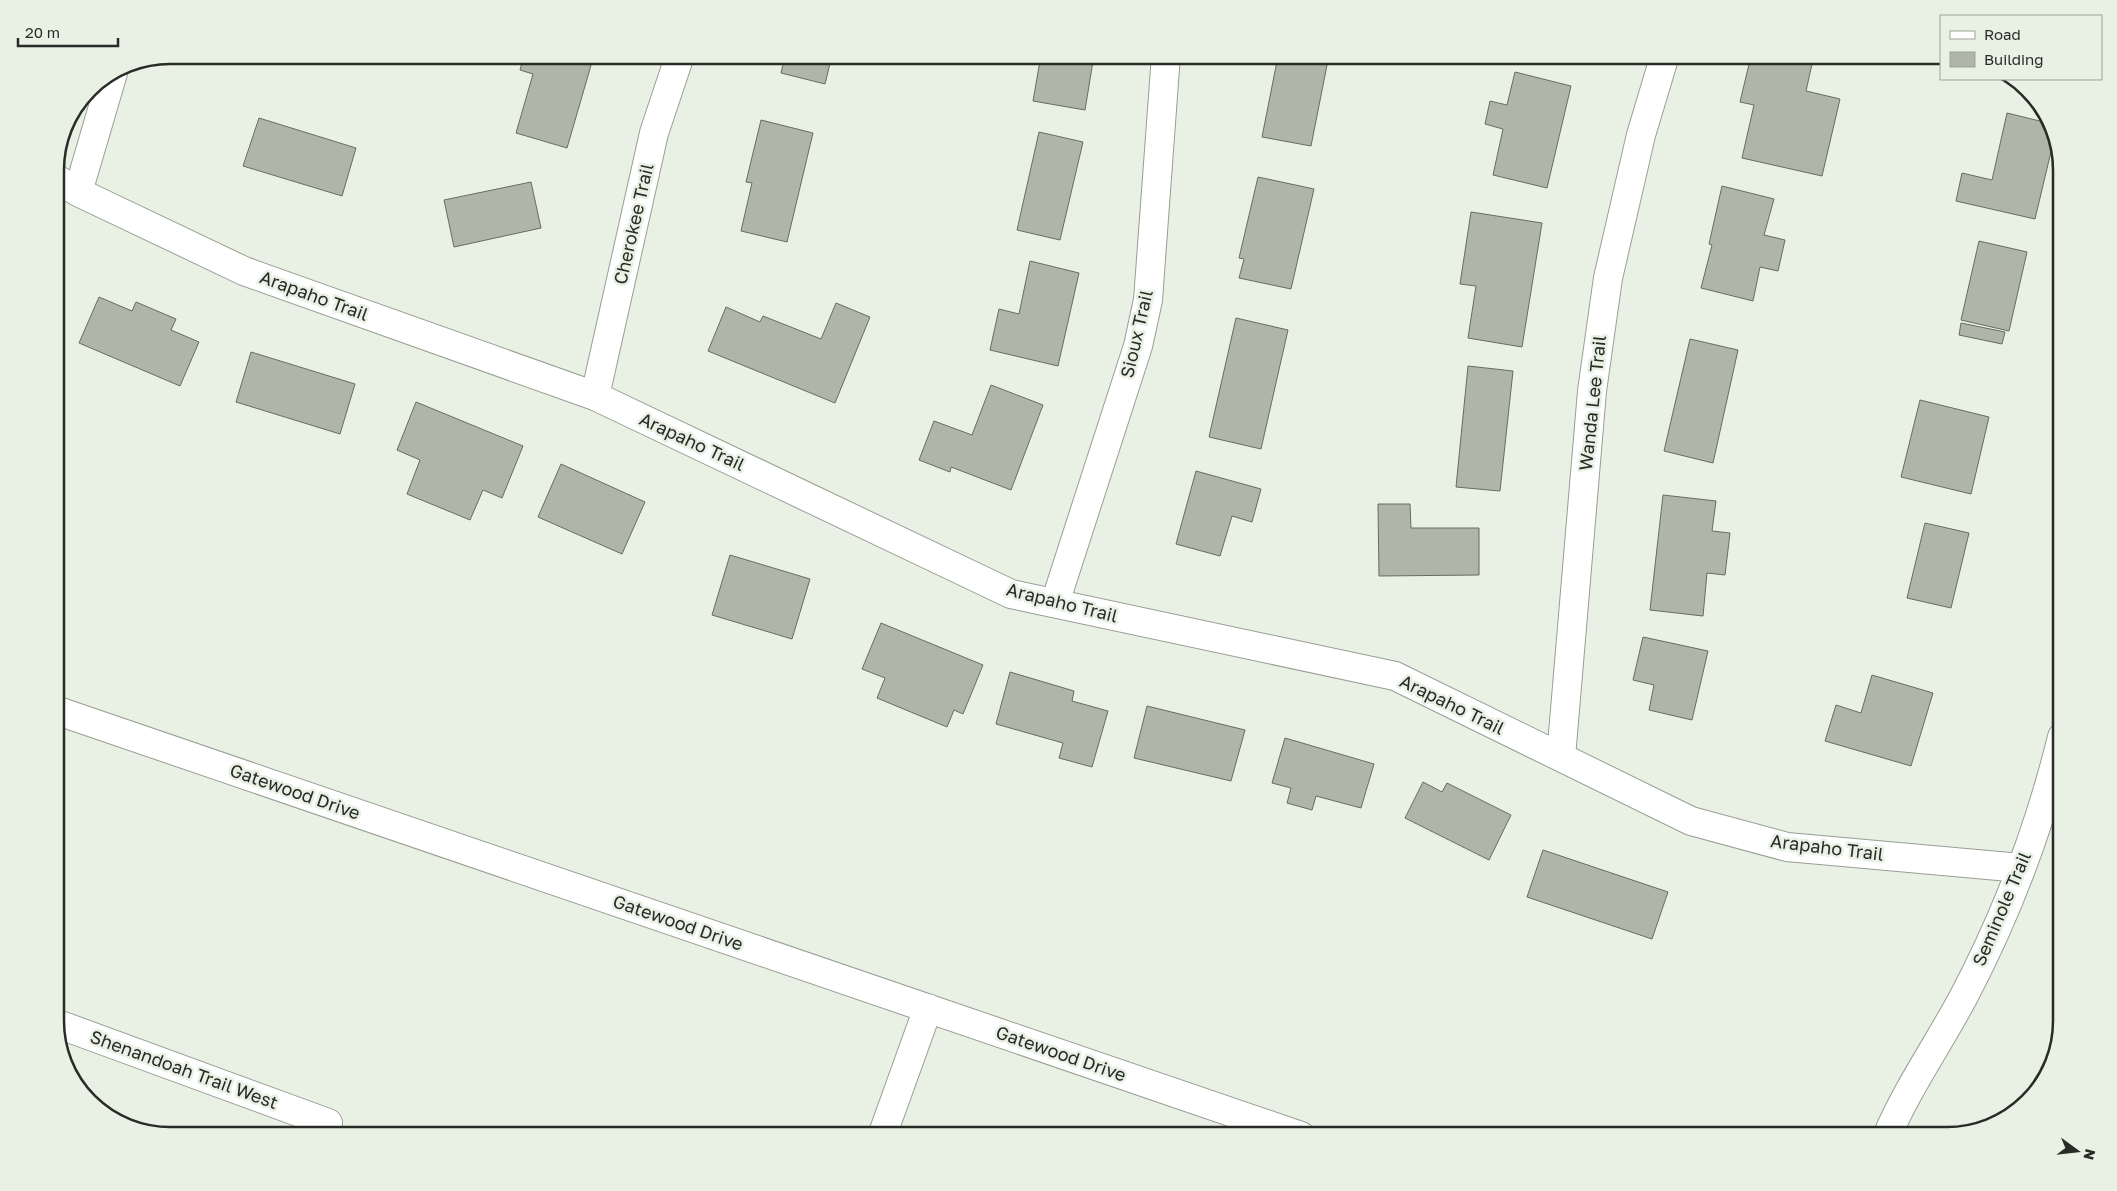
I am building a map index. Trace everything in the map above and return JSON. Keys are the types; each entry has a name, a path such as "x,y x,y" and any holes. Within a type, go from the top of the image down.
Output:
{"street":[{"name":"Cherokee Trail","path":"595,396 654,133 677,64"},
{"name":"Sioux Trail","path":"1056,603 1138,346 1148,300 1165,64"},
{"name":"Wanda Lee Trail","path":"1562,757 1592,390 1605,297 1641,135 1662,64"},
{"path":"66,185 108,84"},
{"name":"Arapaho Trail","path":"66,185 244,271 595,396 1011,594 1394,676 1692,821 1787,847 2021,868"},
{"name":"Gatewood Drive","path":"64,713 1275,1127"},
{"name":"Seminole Trail","path":"1892,1127 1920,1072 1964,996 1998,927 2048,793 2053,773"},
{"path":"885,1127 928,1008"},
{"name":"Shenandoah Trail West","path":"64,1026 328,1123 326,1127"}],"building":[{"path":"522,64 591,64 567,148 516,133 533,74 520,70"},
{"path":"783,64 830,64 825,84 781,73"},
{"path":"1039,64 1093,64 1085,110 1033,101"},
{"path":"1276,64 1327,64 1311,146 1262,137"},
{"path":"1749,64 1812,64 1806,91 1840,99 1822,176 1742,158 1754,105 1740,102"},
{"path":"1515,72 1571,86 1547,188 1493,175 1503,129 1485,124 1490,101 1507,105"},
{"path":"2007,113 2041,121 2048,136 2051,151 2035,219 1956,201 1962,173 1992,180"},
{"path":"259,118 356,148 342,196 243,166"},
{"path":"761,120 813,133 787,242 741,231 752,183 746,182"},
{"path":"1039,132 1083,142 1060,240 1017,230"},
{"path":"1258,177 1314,189 1291,289 1239,278 1244,259 1239,258"},
{"path":"531,182 541,228 454,247 444,200"},
{"path":"1722,186 1774,199 1764,235 1785,240 1778,271 1760,267 1753,301 1701,288 1712,245 1709,244"},
{"path":"1471,212 1542,223 1522,347 1468,338 1476,286 1460,284"},
{"path":"1979,241 2027,252 2009,331 1961,320"},
{"path":"1030,261 1079,273 1058,366 990,350 999,309 1019,314"},
{"path":"99,297 132,311 136,302 176,319 171,330 199,342 180,386 79,343"},
{"path":"836,303 870,317 835,403 708,351 726,307 760,322 763,316 821,339"},
{"path":"1236,318 1288,330 1261,449 1209,437"},
{"path":"1961,323 2005,332 2002,344 1959,335"},
{"path":"1690,339 1738,350 1713,463 1664,451"},
{"path":"251,352 355,384 340,434 236,402"},
{"path":"1468,366 1513,371 1500,491 1456,487"},
{"path":"991,385 1043,405 1011,490 951,467 950,472 919,460 934,421 972,435"},
{"path":"1920,400 1989,417 1971,494 1901,477"},
{"path":"416,402 523,446 502,498 483,490 470,520 407,494 420,460 397,450"},
{"path":"561,464 645,502 622,554 538,517"},
{"path":"1196,471 1261,489 1252,522 1232,516 1220,556 1176,544"},
{"path":"1663,495 1716,501 1712,531 1730,533 1725,575 1707,573 1703,616 1650,610"},
{"path":"1378,504 1410,504 1411,528 1479,528 1479,575 1379,576"},
{"path":"1925,523 1969,533 1951,608 1907,598"},
{"path":"730,555 810,579 792,639 712,615"},
{"path":"881,623 983,665 963,714 954,710 947,727 877,698 885,678 862,669"},
{"path":"1643,637 1708,651 1692,720 1649,710 1654,685 1633,680"},
{"path":"1010,672 1074,691 1072,701 1108,711 1092,767 1059,758 1063,743 996,724"},
{"path":"1872,675 1933,693 1911,766 1825,741 1836,705 1861,713"},
{"path":"1147,706 1245,730 1231,781 1134,758"},
{"path":"1285,738 1374,764 1361,808 1316,796 1312,810 1287,803 1291,788 1272,783"},
{"path":"1423,782 1442,792 1447,783 1511,815 1489,860 1405,818"},
{"path":"1543,850 1668,892 1652,939 1527,897"}]}
